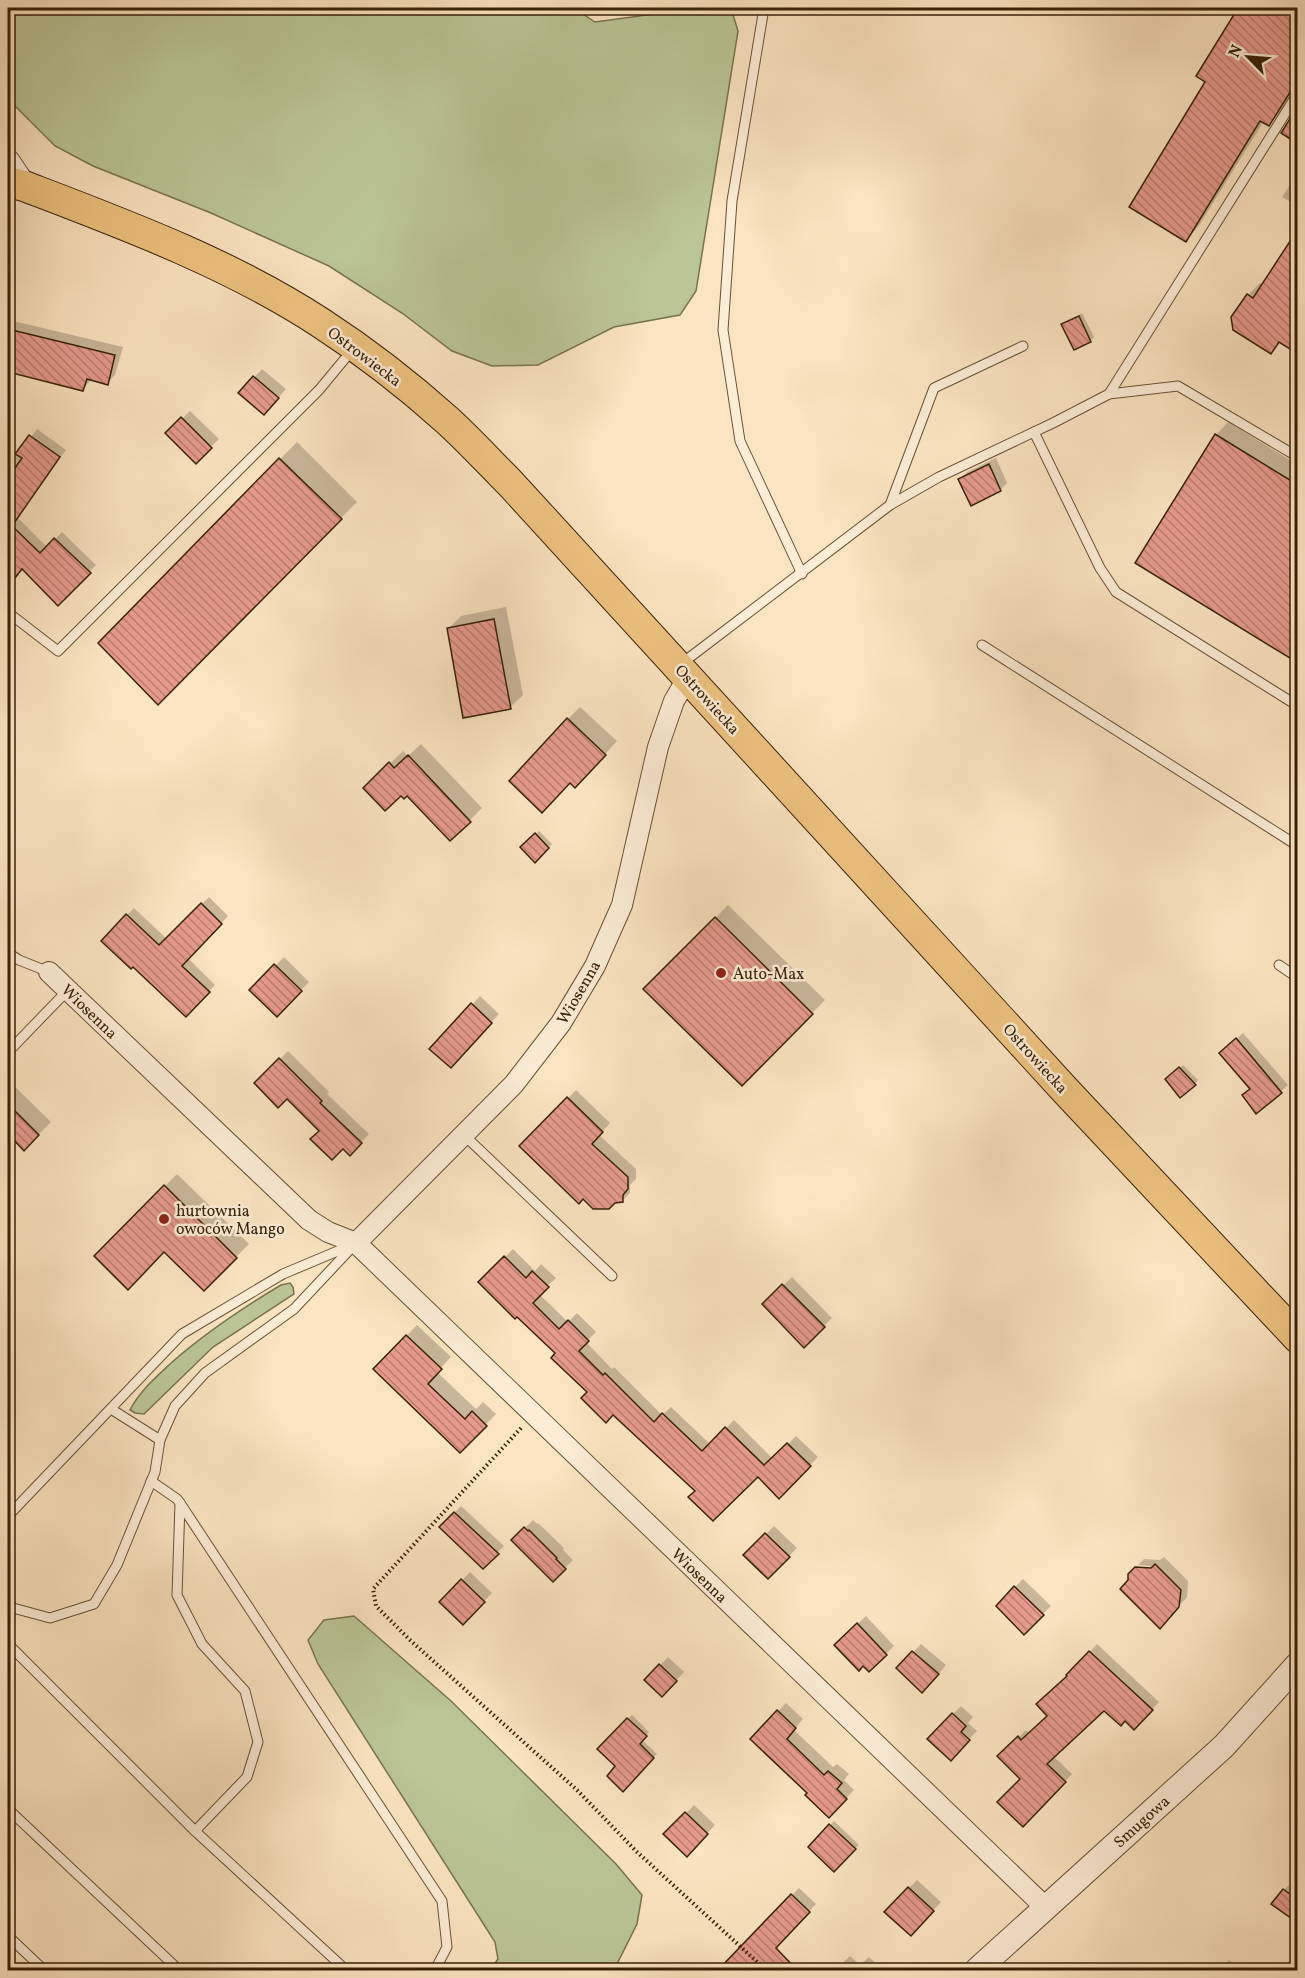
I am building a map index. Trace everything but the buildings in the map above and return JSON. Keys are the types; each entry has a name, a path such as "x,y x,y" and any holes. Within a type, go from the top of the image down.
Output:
{"main road":[{"name":"Ostrowiecka","path":"13,190 184,249 251,282 321,323 447,420 512,484 1065,1090 1298,1338"}],"street":[{"path":"8,162 13,190"},
{"name":"Wiosenna","path":"356,1243 520,1076 561,1023 595,966 622,905 658,747 683,671"},
{"name":"Wiosenna","path":"49,972 309,1220 328,1232 356,1243 1045,1907"},
{"name":"Smugowa","path":"977,1971 1224,1746 1298,1664"}],"lane":[{"path":"764,8 732,201 723,330 740,441 802,574"},
{"path":"1109,394 1298,93"},
{"path":"890,505 934,388 1023,345"},
{"path":"8,624 14,617 58,651 319,390 354,347"},
{"path":"683,671 890,505 939,477 1109,394 1178,386 1298,457"},
{"path":"1034,432 1100,568 1116,592 1298,706"},
{"path":"982,645 1298,846"},
{"name":"Wiosenna","path":"8,953 49,972"},
{"path":"1279,964 1298,978"},
{"path":"8,1052 68,990"},
{"path":"464,1135 612,1276"},
{"path":"8,1516 182,1334 283,1274 356,1243"},
{"path":"9,1608 50,1618 94,1604 117,1565 155,1472 160,1440 175,1406 205,1373 294,1309 356,1243"},
{"path":"111,1409 160,1440"},
{"path":"151,1481 180,1503 442,1901 447,1947 435,1971"},
{"path":"180,1503 177,1595 202,1644 245,1691 258,1742 248,1777 195,1830"},
{"path":"8,1644 195,1830 346,1971"},
{"path":"8,1809 179,1971"},
{"path":"8,1936 44,1971"}],"path":[{"path":"534,1414 373,1589 376,1606 410,1640 577,1790 636,1851 766,1971"}],"green space":[{"path":"8,8 574,8 595,22 699,8 731,8 738,31 696,291 680,315 614,327 538,365 492,366 452,351 402,313 329,266 211,213 93,166 55,146 8,99"},
{"path":"290,1283 294,1294 213,1347 144,1414 130,1410 153,1380 196,1342 252,1303 281,1285"},
{"path":"354,1616 451,1701 616,1864 642,1895 637,1924 614,1970 490,1970 498,1959 495,1942 318,1664 308,1640 324,1620"}],"place":[{"name":"Auto-Max","path":"721,973"},
{"name":"hurtownia owoców Mango","path":"164,1219"}]}
